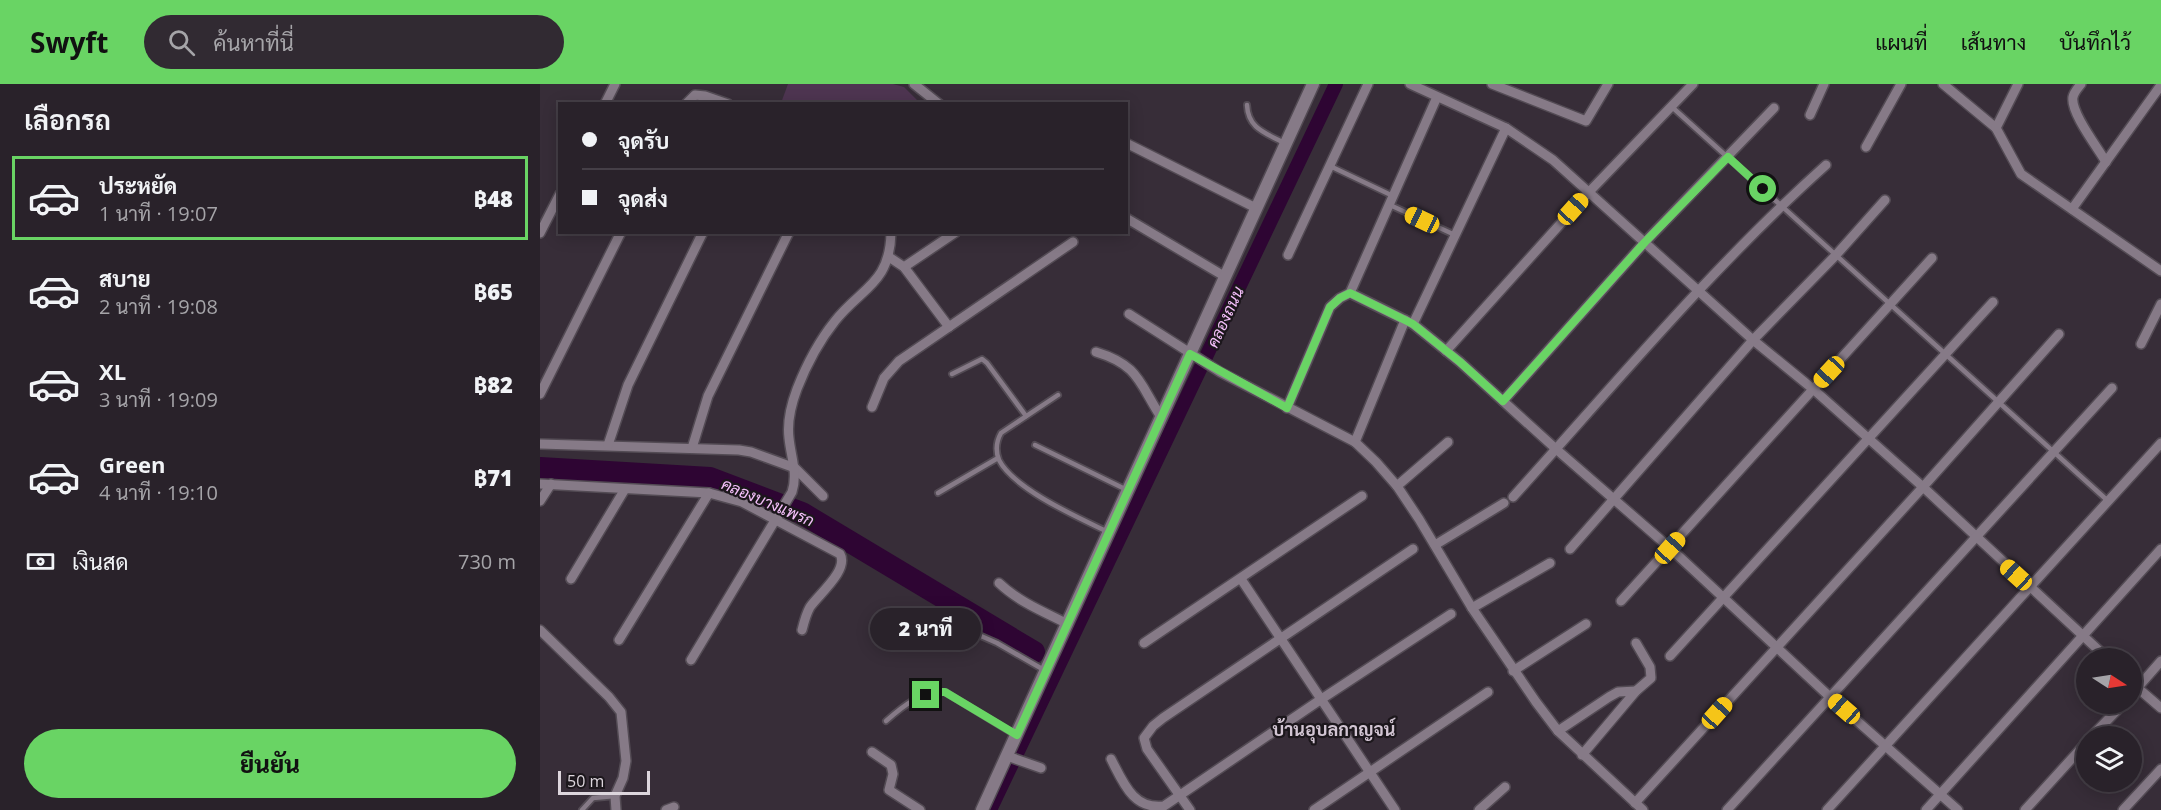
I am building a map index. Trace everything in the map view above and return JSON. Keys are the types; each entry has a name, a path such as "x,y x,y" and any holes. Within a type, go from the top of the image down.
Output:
{"street":[{"path":"606,102 615,84"},
{"path":"914,84 936,102"},
{"path":"982,810 1010,757 1017,735 1161,417 1194,356 1224,276 1313,84"},
{"path":"1288,255 1368,84"},
{"path":"1410,84 1506,128 1553,160 1698,291 1869,438 2096,648"},
{"path":"1492,84 1586,121 1608,84"},
{"path":"1446,351 1589,192 1693,84"},
{"path":"1810,115 1824,84"},
{"path":"1866,147 1901,84"},
{"path":"1943,84 1996,128 2021,174 2161,271"},
{"path":"1996,128 2018,84"},
{"path":"2081,84 2074,93 2075,110 2106,162"},
{"path":"2072,209 2161,85"},
{"path":"688,102 695,95 722,102"},
{"path":"1287,408 1330,307 1350,293 1437,97"},
{"path":"1503,401 1645,242 1774,108"},
{"path":"1355,442 1409,322 1455,235 1506,128"},
{"path":"1128,144 1256,208"},
{"path":"1514,497 1698,291 1781,205 1826,165"},
{"path":"540,233 558,198"},
{"path":"1570,549 1754,340 1885,200"},
{"path":"1128,219 1224,276"},
{"path":"540,394 620,234"},
{"path":"608,445 632,376 702,234"},
{"path":"692,448 708,396 788,234"},
{"path":"691,660 792,492 795,483 795,468 788,426 797,389 816,348 828,330 836,319 871,287 881,273 889,257 891,234"},
{"path":"904,267 953,234"},
{"path":"872,407 892,368 1073,242"},
{"path":"889,257 904,267 949,327"},
{"path":"1622,601 1932,258"},
{"path":"1350,293 1409,322 1446,351 1670,548 1830,697 1958,810"},
{"path":"1670,656 1993,302"},
{"path":"2141,344 2161,304"},
{"path":"1129,314 1220,372 1355,442 1397,486 1513,671 1558,731 1639,807 1777,647 2059,334"},
{"path":"1096,352 1122,362 1133,371 1161,417"},
{"path":"1727,810 2112,388"},
{"path":"1397,486 1448,442"},
{"path":"1827,810 2161,443"},
{"path":"540,444 751,452 795,468 823,496"},
{"path":"540,484 709,493 742,502 776,517 840,554 843,559 838,572 807,612 802,630"},
{"path":"540,501 551,484"},
{"path":"571,579 625,489"},
{"path":"619,640 709,493"},
{"path":"1144,643 1362,496"},
{"path":"1435,545 1504,503"},
{"path":"1190,810 1147,749 1144,738 1147,732 1163,718 1413,549"},
{"path":"1926,810 2161,549"},
{"path":"1472,608 1550,563"},
{"path":"1240,579 1395,810"},
{"path":"999,583 1009,593 1030,606 1068,624"},
{"path":"1111,759 1138,803 1147,808 1164,806 1451,614"},
{"path":"1513,671 1586,624"},
{"path":"540,631 609,697 621,712 626,761 623,778 615,796 616,810"},
{"path":"1582,755 1636,691 1651,678 1650,667 1636,643"},
{"path":"2142,679 2161,661"},
{"path":"1558,731 1609,697 1618,693 1636,691"},
{"path":"1314,810 1488,692"},
{"path":"2142,694 2161,708"},
{"path":"2102,726 2113,714"},
{"path":"872,752 891,765 893,774 889,790 920,810"},
{"path":"2025,810 2076,754"},
{"path":"1010,757 1041,768"},
{"path":"2123,810 2161,769"},
{"path":"1479,810 1505,787"}],"lane":[{"path":"1247,105 1247,115 1256,128 1286,144"},
{"path":"1672,106 2108,501"},
{"path":"1330,166 1455,235"},
{"path":"952,374 982,359 1026,416"},
{"path":"1058,395 1001,433 996,448 998,458 1005,469 1027,487 1060,509 1109,533"},
{"path":"1035,445 1128,490"},
{"path":"938,493 998,458"},
{"path":"949,622 997,643 1046,671"},
{"path":"886,721 910,702 936,692 945,692 1017,735"},
{"path":"582,810 593,798 615,796"}],"shaded area":[{"path":"788,84 893,84 904,87 919,102 781,102"}],"waterway":[{"name":"คลองถนน","path":"990,810 1336,84"},
{"name":"คลองบางแพรก","path":"540,468 710,478 802,513 1034,652"}],"district":[{"name":"บ้านอุบลกาญจน์","path":"1334,729"}],"route":[{"path":"926,695 945,692 1017,735 1190,354 1287,408 1330,307 1350,293 1413,324 1503,401 1645,242 1728,157 1763,189"}]}
